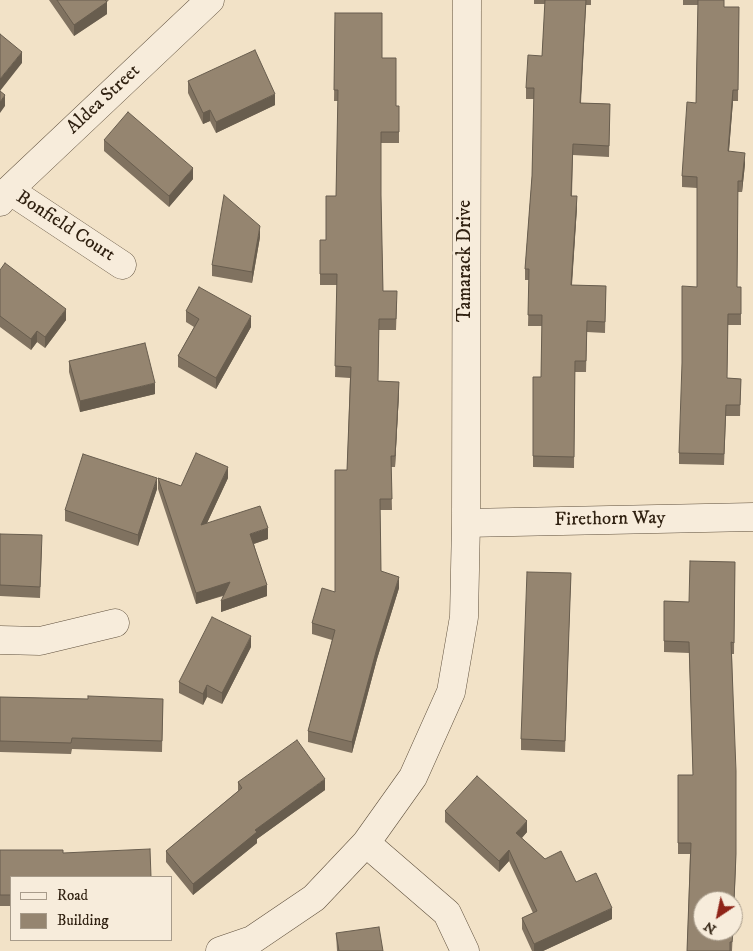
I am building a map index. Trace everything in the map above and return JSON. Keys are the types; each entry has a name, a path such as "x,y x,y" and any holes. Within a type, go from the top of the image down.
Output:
{"street":[{"name":"Aldea Street","path":"4,196 210,0"},
{"name":"Tamarack Drive","path":"220,951 252,940 314,898 366,843 413,777 451,692 464,617 466,523 467,0"},
{"name":"Bonfield Court","path":"4,196 122,265"},
{"name":"Firethorn Way","path":"466,523 753,517"},
{"path":"0,640 40,641 115,623"},
{"path":"366,843 447,913 465,951"}],"building":[{"path":"57,0 105,0 107,2 74,25"},
{"path":"545,0 586,0 580,103 610,104 609,146 573,144 571,196 577,196 571,285 606,286 605,322 587,321 586,361 575,361 574,457 533,456 533,377 541,377 542,315 528,315 529,269 525,269 532,176 534,88 526,88 528,55 542,56"},
{"path":"698,0 724,0 724,7 739,7 738,90 733,90 728,151 745,153 742,181 738,181 737,287 741,287 741,314 728,314 727,378 741,379 740,405 726,405 724,454 679,453 682,286 697,287 697,177 682,176 687,102 696,103"},
{"path":"335,13 382,13 382,58 396,58 396,106 399,106 399,132 381,132 383,291 397,291 396,319 379,319 378,381 399,382 395,456 391,456 392,499 380,499 381,571 399,577 377,648 352,742 308,731 335,630 312,623 322,588 335,592 335,470 347,470 351,367 335,366 337,274 320,274 320,240 326,240 326,196 336,196 338,90 334,90"},
{"path":"0,34 22,52 0,79"},
{"path":"255,50 275,94 216,122 210,110 203,113 188,81"},
{"path":"0,91 5,95 0,102"},
{"path":"128,112 193,168 169,196 104,140"},
{"path":"224,195 260,226 252,272 212,265"},
{"path":"5,263 66,309 45,337 37,331 31,339 0,316 0,270"},
{"path":"199,287 251,316 216,378 178,356 199,319 186,311"},
{"path":"145,343 155,383 80,401 69,361"},
{"path":"196,453 228,467 201,525 260,506 268,528 250,534 267,585 221,601 230,582 196,593 158,478 181,486"},
{"path":"83,454 157,478 138,535 65,510"},
{"path":"0,534 42,535 40,587 0,585"},
{"path":"690,561 735,562 734,643 731,642 736,771 734,891 693,891 693,941 732,941 730,942 730,951 687,951 691,843 678,843 678,775 693,775 689,642 664,641 664,601 689,602"},
{"path":"527,572 571,573 565,741 521,739"},
{"path":"212,617 251,636 222,693 207,685 203,694 179,682"},
{"path":"88,696 163,699 162,741 72,738 71,743 0,741 0,697 88,699"},
{"path":"297,740 325,779 255,830 257,832 193,884 166,851 242,788 238,782"},
{"path":"477,776 527,821 516,833 545,859 561,851 576,882 596,873 612,908 534,944 522,918 537,911 509,850 499,861 445,811"},
{"path":"150,849 151,876 10,876 10,895 0,895 0,850 63,850 63,853"},
{"path":"379,927 383,951 339,951 336,933"}]}
